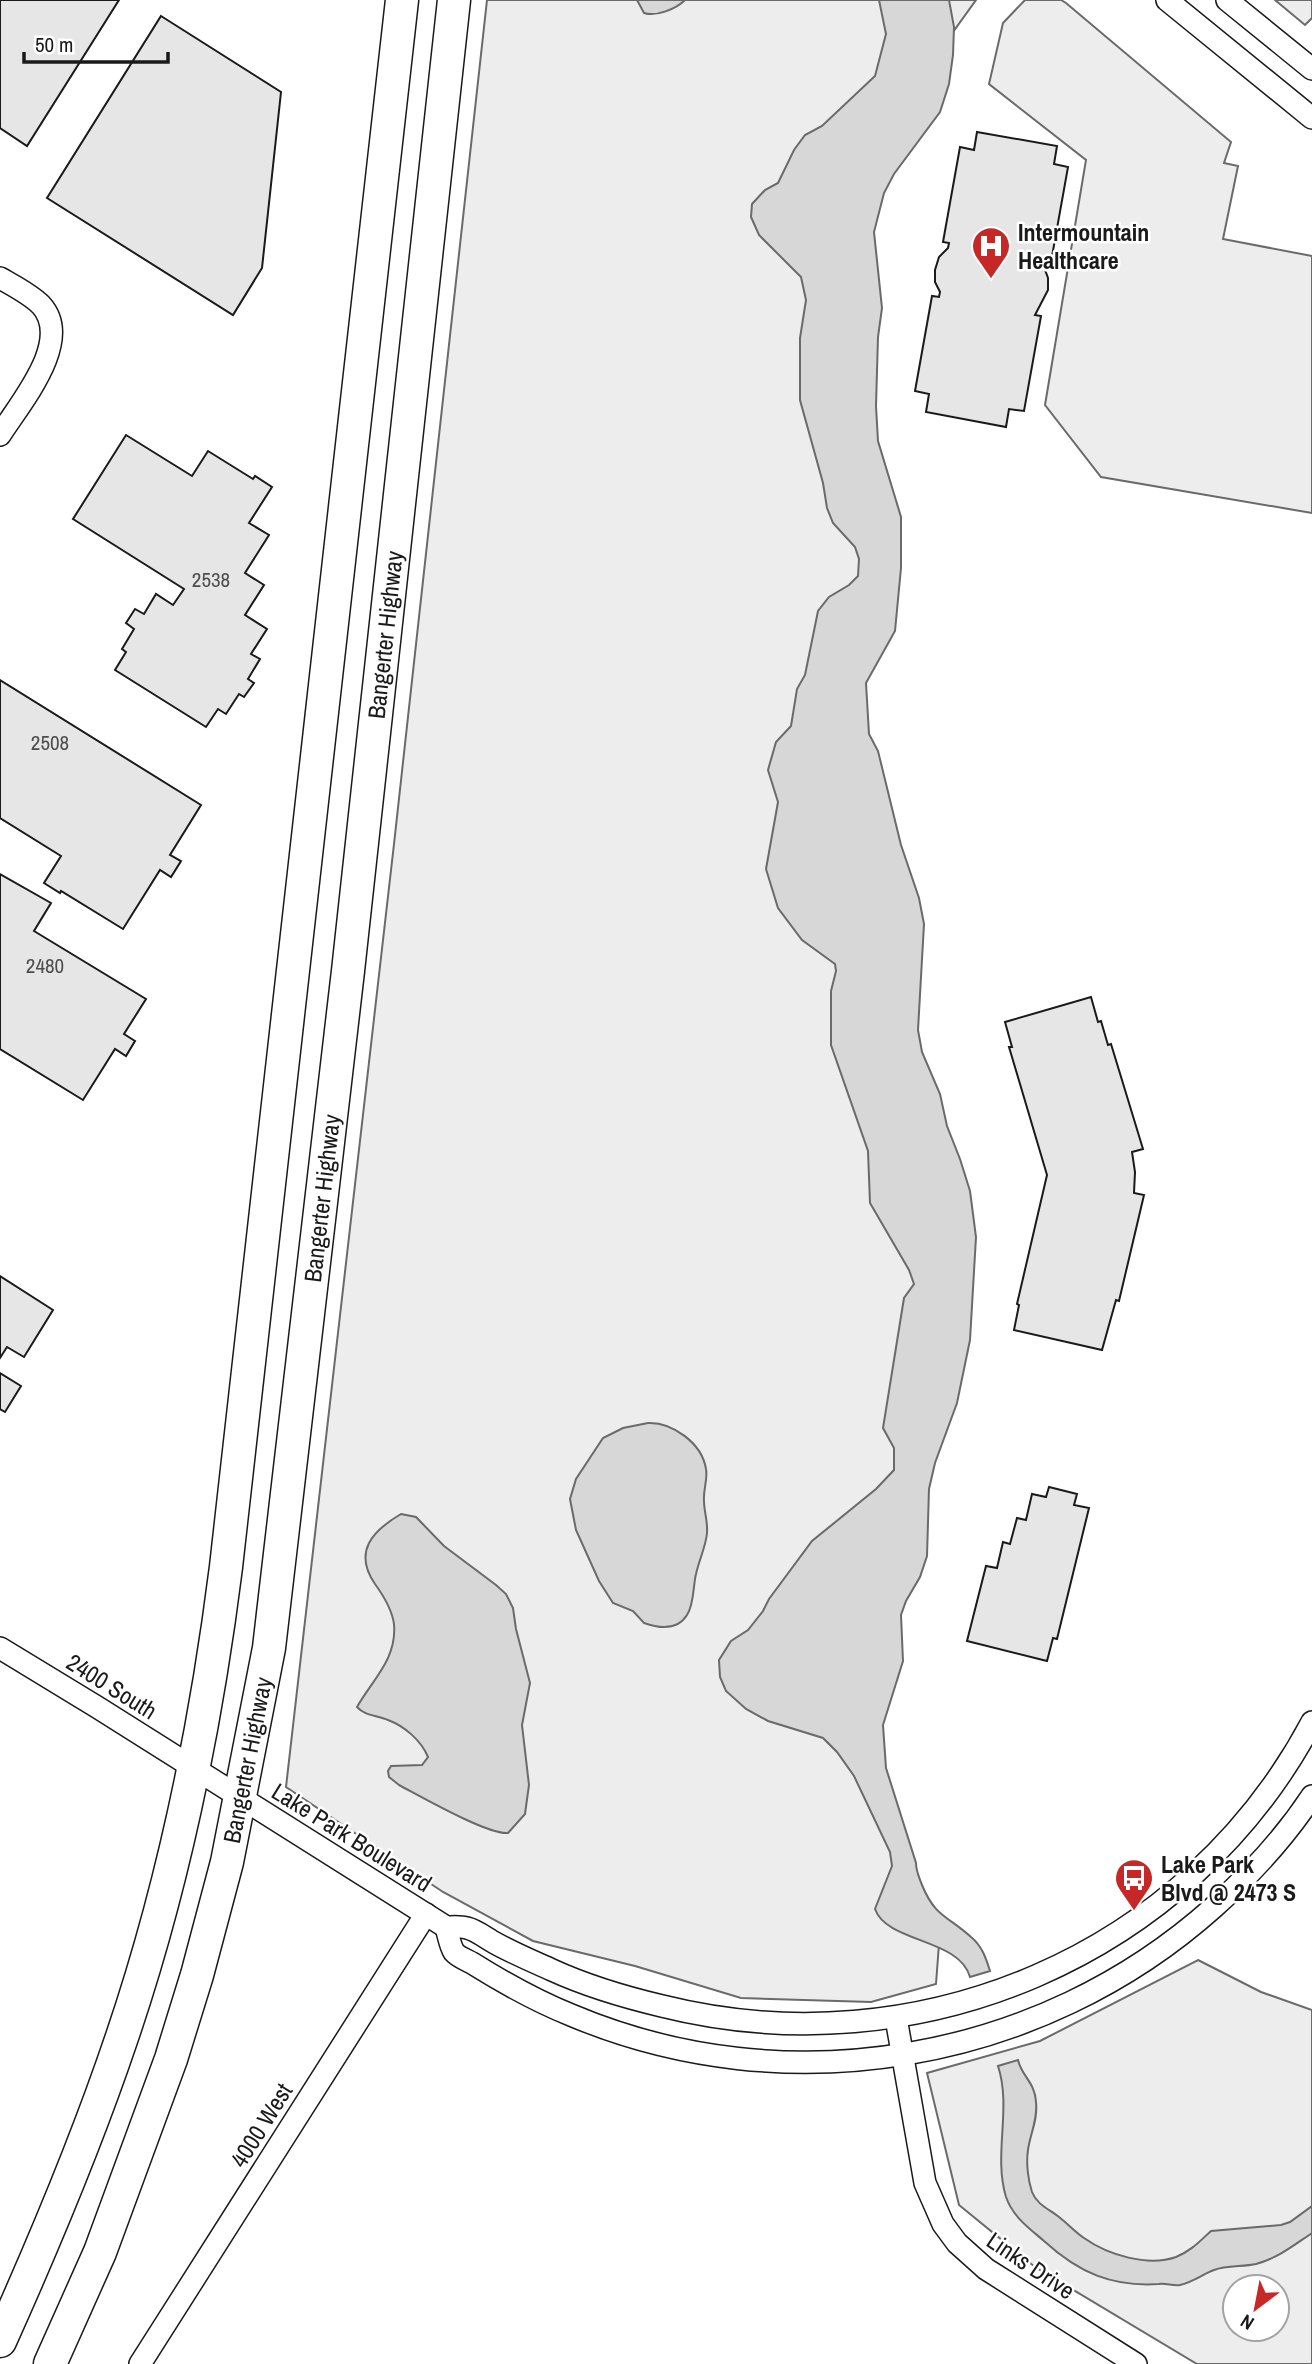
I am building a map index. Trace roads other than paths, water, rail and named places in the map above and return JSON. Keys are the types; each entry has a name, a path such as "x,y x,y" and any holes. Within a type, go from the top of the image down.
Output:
{"highway":[{"name":"Bangerter Highway","path":"0,2341 66,2190 123,2034 165,1891 194,1770 213,1664 402,0"},
{"name":"Bangerter Highway","path":"50,2364 100,2252 171,2059 208,1938 240,1798 269,1648 374,744 454,0"}],"street":[{"path":"1167,0 1312,118"},
{"path":"1227,0 1312,69"},
{"path":"0,278 41,306 52,327 52,341 46,360 0,435"},
{"name":"2400 South","path":"0,1648 194,1770"},
{"name":"Lake Park Boulevard","path":"194,1770 446,1927 468,1928 523,1957 590,1985 627,1997 703,2015 780,2024 855,2023 896,2018 960,2004 1026,1982 1083,1954 1141,1917 1203,1865 1247,1819 1279,1776 1312,1721"},
{"name":"Lake Park Boulevard","path":"446,1927 454,1952 498,1979 585,2021 652,2043 719,2056 786,2063 862,2061 903,2056 976,2039 1028,2022 1096,1990 1130,1970 1178,1938 1240,1882 1285,1833 1312,1796"},
{"name":"4000 West","path":"140,2364 426,1914"},
{"name":"Links Drive","path":"896,2018 925,2183 932,2204 950,2233 972,2259 986,2269 1136,2364"}],"place":[{"name":"Intermountain Healthcare","path":"991,280"},
{"name":"Lake Park Blvd @ 2473 S","path":"1134,1912"}]}
